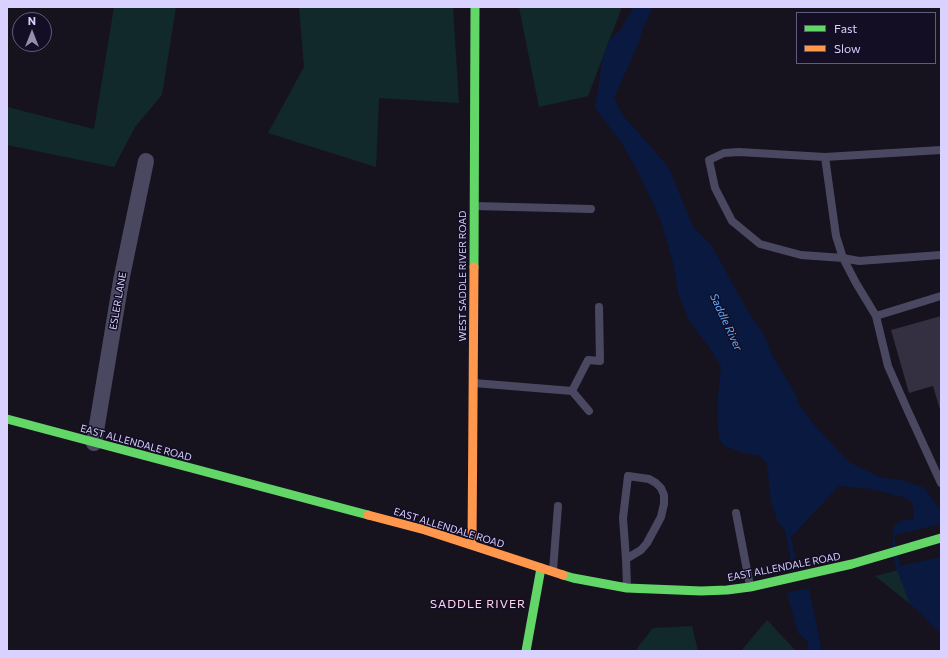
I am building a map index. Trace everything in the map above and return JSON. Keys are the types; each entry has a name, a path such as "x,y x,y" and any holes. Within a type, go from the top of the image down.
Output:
{"main road":[{"name":"WEST SADDLE RIVER ROAD","path":"472,546 475,7"},
{"name":"EAST ALLENDALE ROAD","path":"7,419 425,530 541,568 592,582 626,588 701,591 750,587 852,564 941,538"},
{"path":"526,651 541,568"}],"street":[{"name":"ESLER LANE","path":"94,443 121,281 146,161"}],"lane":[{"path":"941,150 825,157 740,152 724,153 709,160 714,188 732,221 760,244 801,255 843,258 859,261 941,255"},
{"path":"825,157 836,236 843,258 876,316 888,366 941,482"},
{"path":"474,206 591,209"},
{"path":"876,316 941,296"},
{"path":"572,391 588,360 600,360 599,307"},
{"path":"473,383 572,391 590,411"},
{"path":"626,559 641,550 647,543 661,517 664,504 664,495 661,488 649,479 628,476 623,518 626,559 626,588"},
{"path":"553,571 558,506"},
{"path":"736,512 750,587"}],"green space":[{"path":"114,7 176,7 162,95 135,127 114,167 7,145 7,107 94,129"},
{"path":"299,7 453,7 459,103 379,98 376,167 268,133 304,67"},
{"path":"519,7 622,7 588,96 539,107"},
{"path":"941,559 932,621 875,576"},
{"path":"767,620 796,651 741,651"},
{"path":"692,626 698,651 635,651 653,628"}],"water":[{"name":"Saddle River","path":"634,7 653,7 614,98 624,117 669,168 693,227 712,246 747,310 765,336 772,355 795,393 798,403 816,427 849,462 882,478 898,479 923,487 941,510 941,634 909,602 895,565 892,548 894,526 902,520 913,519 914,512 912,503 906,498 871,489 839,486 791,537 778,522 771,502 767,464 760,456 741,452 724,446 719,438 717,408 721,366 689,320 678,293 674,267 661,221 638,172 622,144 595,108 603,56 610,39 620,30"},
{"path":"809,588 822,651 809,651 807,641 798,633 787,593"}],"pier":[{"path":"941,524 941,557 900,566 894,535"}],"building":[{"path":"941,316 941,413 933,386 909,393 891,330"}],"waterway":[{"path":"787,528 793,558"}],"traffic: fast":[{"path":"474,267 475,7"},
{"path":"7,419 368,515"},
{"path":"563,575 627,588 701,591 727,590 750,587 852,564 941,538"},
{"path":"526,651 541,568"}],"traffic: slow":[{"path":"472,545 474,267"},
{"path":"368,515 425,530 563,575"}],"district":[{"name":"SADDLE RIVER","path":"478,604"}]}
